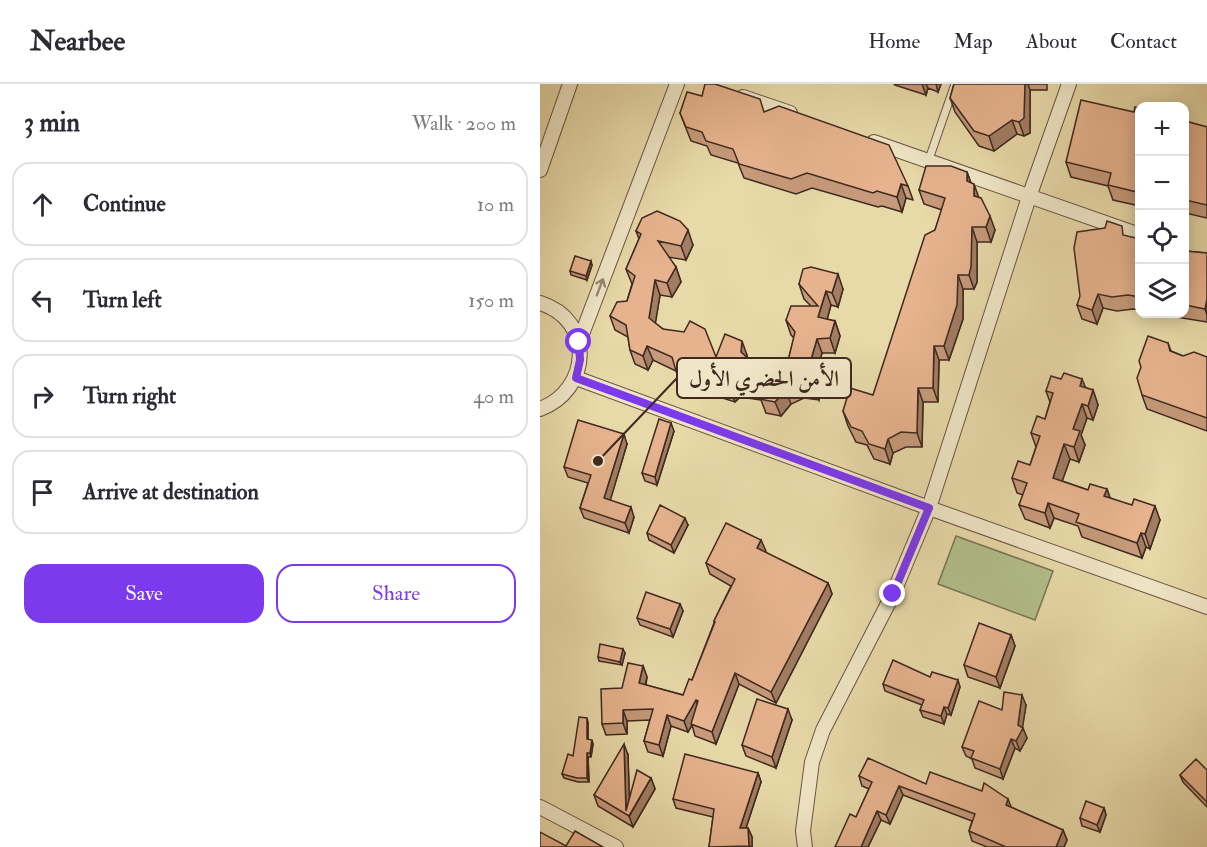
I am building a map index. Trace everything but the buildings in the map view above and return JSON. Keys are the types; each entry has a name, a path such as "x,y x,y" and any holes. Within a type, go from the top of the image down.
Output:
{"street":[{"path":"540,170 570,84"},
{"path":"579,342 677,84"},
{"path":"805,847 803,831 812,762 823,730 893,594 929,508 1029,197 1069,84"},
{"path":"729,92 807,119"},
{"path":"862,138 1135,233"},
{"path":"540,303 559,312 571,326 579,342 580,360 576,378 567,393 552,405 540,409"},
{"path":"576,378 1207,607"},
{"path":"540,807 616,847"}],"lane":[{"path":"928,162 955,84"}],"green space":[{"path":"956,536 1053,571 1035,620 938,584"}],"place":[{"name":"الأمن الحضري الأول","path":"598,461"}],"route":[{"path":"579,342 580,360 576,378 929,508 893,594"}]}
